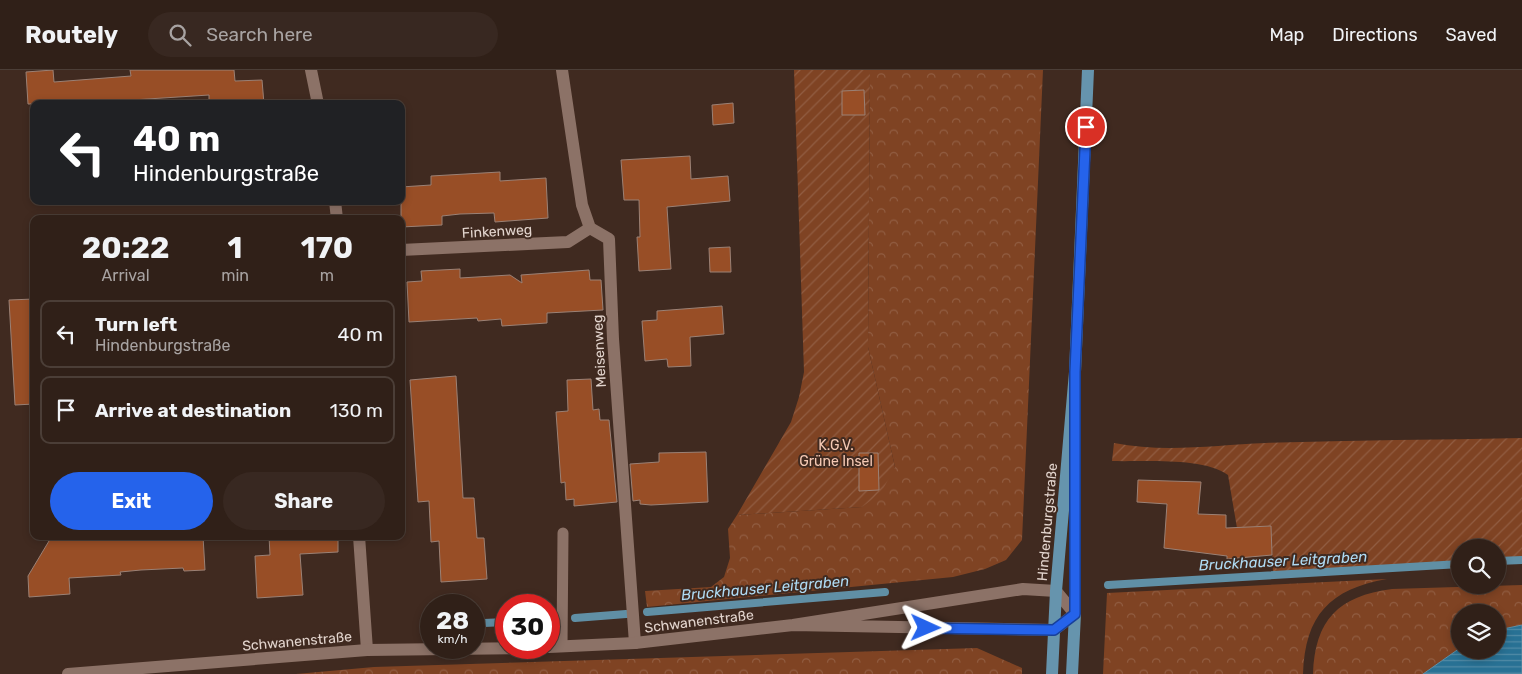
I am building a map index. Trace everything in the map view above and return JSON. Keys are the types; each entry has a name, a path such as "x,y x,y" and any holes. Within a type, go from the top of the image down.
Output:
{"main road":[{"name":"Hindenburgstraße","path":"1072,674 1075,614 1075,372 1088,70"},
{"name":"Hindenburgstraße","path":"1052,674 1056,591 1075,372"}],"street":[{"path":"311,70 317,100"},
{"path":"562,70 582,206 590,228"},
{"name":"Finkenweg","path":"405,250 568,242 590,228"},
{"name":"Meisenweg","path":"590,228 609,239 613,339 635,643"},
{"path":"359,540 367,650"},
{"name":"Schwanenstraße","path":"562,646 635,643 793,625 1023,589 1056,591"},
{"path":"1054,630 1075,614 1056,591"},
{"name":"Schwanenstraße","path":"793,625 1054,630"},
{"name":"Schwanenstraße","path":"68,674 367,650 495,648"}],"lane":[{"path":"562,646 563,532"}],"green space":[{"name":"K.G.V. Grüne Insel","path":"794,70 870,70 868,347 895,467 881,493 862,507 737,515 791,422 804,372"},
{"path":"870,70 1043,70 1022,540 1006,560 985,569 953,577 647,607 645,591 711,587 724,577 730,558 728,529 737,515 862,507 895,467 868,347"},
{"path":"1522,438 1522,557 1506,558 1506,539 1451,539 1451,562 1273,573 1271,526 1237,528 1228,475 1204,465 1189,463 1112,461 1114,443 1152,448 1171,448 1298,442"},
{"path":"1387,579 1350,590 1324,608 1315,621 1309,636 1303,674 1103,674 1107,593"},
{"path":"1506,585 1522,585 1522,625 1506,628 1506,604 1451,604 1451,654 1423,674 1313,674 1315,655 1325,625 1333,614 1357,598 1373,592 1392,589 1451,587 1451,594 1506,594"},
{"path":"977,648 1022,668 1022,674 296,674 374,667"}],"water":[{"path":"1522,625 1522,674 1423,674 1451,654 1451,659 1506,659 1506,628"}],"building":[{"path":"53,70 54,82 131,76 130,70 234,70 235,81 262,80 264,100 209,100 209,95 132,100 30,100 30,104 28,104 26,72"},
{"path":"864,90 865,115 842,115 842,91"},
{"path":"733,103 734,123 713,125 712,105"},
{"path":"690,156 691,179 728,176 730,201 667,207 671,269 639,271 637,237 640,237 639,200 624,200 621,160"},
{"path":"500,172 500,181 546,178 548,218 495,222 494,213 460,214 442,216 442,225 405,227 405,215 401,215 401,205 405,205 405,187 431,185 431,176"},
{"path":"730,247 731,272 710,272 709,248"},
{"path":"460,269 460,278 510,275 522,283 521,275 589,270 590,280 601,280 603,310 547,313 547,323 502,326 501,319 478,321 477,318 409,322 407,282 422,281 421,271"},
{"path":"30,299 30,404 15,405 9,300"},
{"path":"722,306 724,334 690,337 691,366 668,367 667,359 645,361 642,321 657,320 657,311"},
{"path":"456,376 463,498 474,498 477,538 484,538 487,579 441,582 439,541 431,542 429,501 418,502 410,380"},
{"path":"591,379 593,410 599,409 600,420 609,420 617,502 574,506 574,499 566,500 565,482 561,483 556,412 568,411 567,380"},
{"path":"706,452 708,502 651,505 640,504 640,500 633,501 630,464 659,462 659,453"},
{"path":"859,453 878,453 879,490 859,491"},
{"path":"1138,480 1201,482 1198,514 1226,515 1226,528 1271,526 1272,555 1227,559 1227,556 1164,548 1167,504 1137,502"},
{"path":"50,540 203,540 205,570 184,571 183,568 141,570 120,572 121,575 69,578 70,594 29,597 28,576"},
{"path":"269,540 338,540 338,552 300,554 303,595 257,598 255,556 270,555"}],"waterway":[{"name":"Bruckhauser Leitgraben","path":"1506,561 1522,560"},
{"name":"Bruckhauser Leitgraben","path":"1108,585 1451,565"},
{"name":"Bruckhauser Leitgraben","path":"647,612 885,592"},
{"name":"Bruckhauser Leitgraben","path":"575,618 626,614"},
{"name":"Bruckhauser Leitgraben","path":"485,623 495,622"}],"route":[{"path":"926,628 1054,630 1075,614 1075,372 1086,127"}]}
